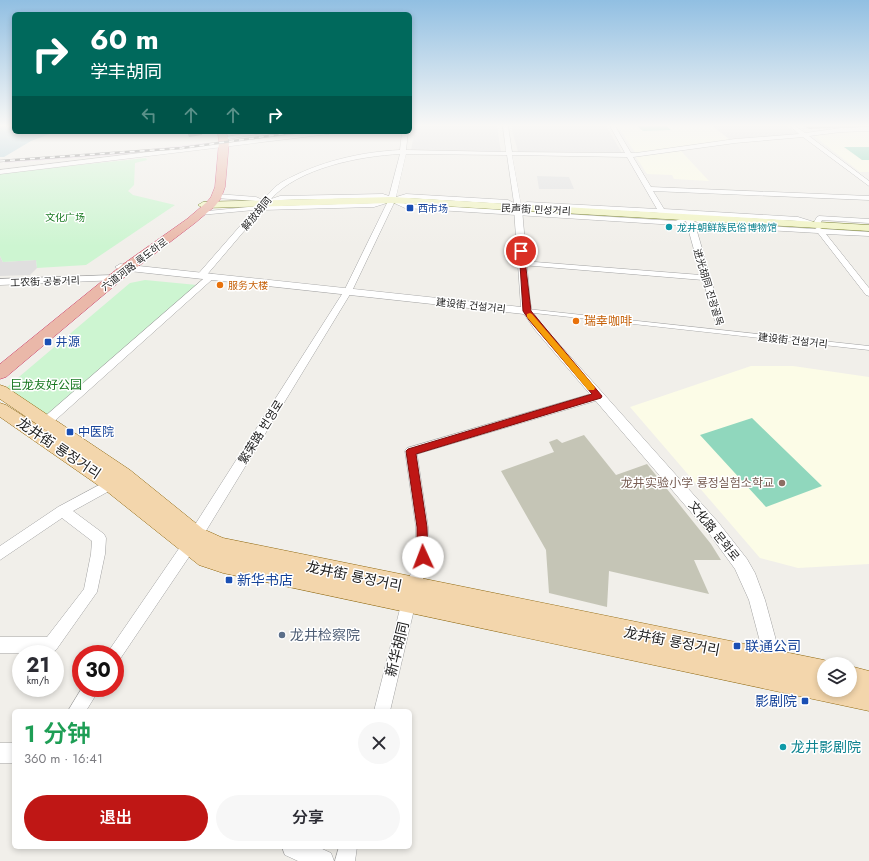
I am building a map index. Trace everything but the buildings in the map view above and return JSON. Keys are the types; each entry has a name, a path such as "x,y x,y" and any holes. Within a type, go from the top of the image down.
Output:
{"highway":[{"name":"六道河路 륙도하로","path":"0,366 117,273 208,205 213,189 216,166"},
{"path":"208,205 220,187 220,166"},
{"name":"六道河路 륙도하로","path":"0,373 117,273"}],"main road":[{"name":"民声街 민성거리","path":"208,205 264,205 392,200 518,211 662,214 689,218 818,228 869,228"},
{"name":"龙井街 룡정거리","path":"0,391 46,422 118,480 192,541 206,558 223,563 411,595 775,670 817,672"},
{"name":"龙井街 룡정거리","path":"0,408 118,480"},
{"name":"龙井街 룡정거리","path":"775,670 817,687"},
{"path":"857,680 869,683"},
{"name":"龙井街 룡정거리","path":"857,697 869,699"}],"street":[{"path":"0,172 39,166"},
{"name":"解放胡同","path":"46,422 207,276 277,188 283,183 322,166"},
{"name":"繁荣路 번영로","path":"121,645 192,541 348,291 392,200 400,166"},
{"name":"文化路 문화로","path":"512,166 527,311 535,323 713,527 742,564 757,600 775,670"},
{"path":"636,166 662,214 798,219 818,228 869,234"},
{"path":"846,166 869,184"},
{"path":"649,189 869,198"},
{"path":"208,205 264,205"},
{"path":"518,211 676,223 689,218"},
{"name":"进光胡同 진광골목","path":"689,218 723,332"},
{"path":"869,221 819,218 818,228 869,293"},
{"path":"522,263 706,278"},
{"name":"建设街 건설거리","path":"117,273 207,276 869,348"},
{"name":"工农街 공농거리","path":"0,282 117,273"},
{"name":"新华胡同","path":"382,709 411,595 423,557 422,527 411,451 598,396"},
{"path":"0,554 62,511 118,480"},
{"path":"0,645 51,645 90,592 98,554 99,538 62,511"},
{"path":"77,709 86,697"},
{"path":"0,753 12,753"},
{"path":"297,849 323,861"},
{"path":"345,861 348,849"}],"shaded area":[{"path":"642,166 695,166 709,181 674,179 672,175 647,174"},
{"path":"853,166 869,166 869,172 860,172"},
{"path":"537,176 569,177 574,189 539,189"},
{"path":"0,256 3,262 36,260 37,268 30,275 0,276"},
{"name":"龙井实验小学 룡정실험소학교","path":"751,366 793,366 869,377 869,564 798,568 760,558 630,407"},
{"path":"584,435 616,475 647,464 711,544 721,560 694,560 709,594 609,571 607,607 549,593 546,550 501,471 554,452 549,442 557,439 562,443"}],"green space":[{"name":"文化广场","path":"67,166 135,166 134,185 128,191 133,195 175,205 86,265 37,268 36,260 3,262 0,256 0,174"},
{"name":"巨龙友好公园","path":"145,280 197,285 46,416 0,393 130,283"},
{"path":"752,418 822,486 766,507 700,435"}],"slow traffic":[{"path":"530,316 591,388"}],"place":[{"name":"西市场","path":"410,208"},
{"name":"龙井朝鲜族民俗博物馆","path":"669,227"},
{"name":"服务大楼","path":"220,285"},
{"name":"瑞幸咖啡","path":"576,321"},
{"name":"井源","path":"48,342"},
{"name":"中医院","path":"70,432"},
{"name":"龙井实验小学 룡정실험소학교","path":"782,483"},
{"name":"新华书店","path":"229,580"},
{"name":"龙井检察院","path":"282,635"},
{"name":"联通公司","path":"737,646"},
{"name":"影剧院","path":"805,701"},
{"name":"龙井影剧院","path":"783,747"}],"route":[{"path":"423,557 422,527 411,451 598,396 531,318 527,311 521,251"}]}
